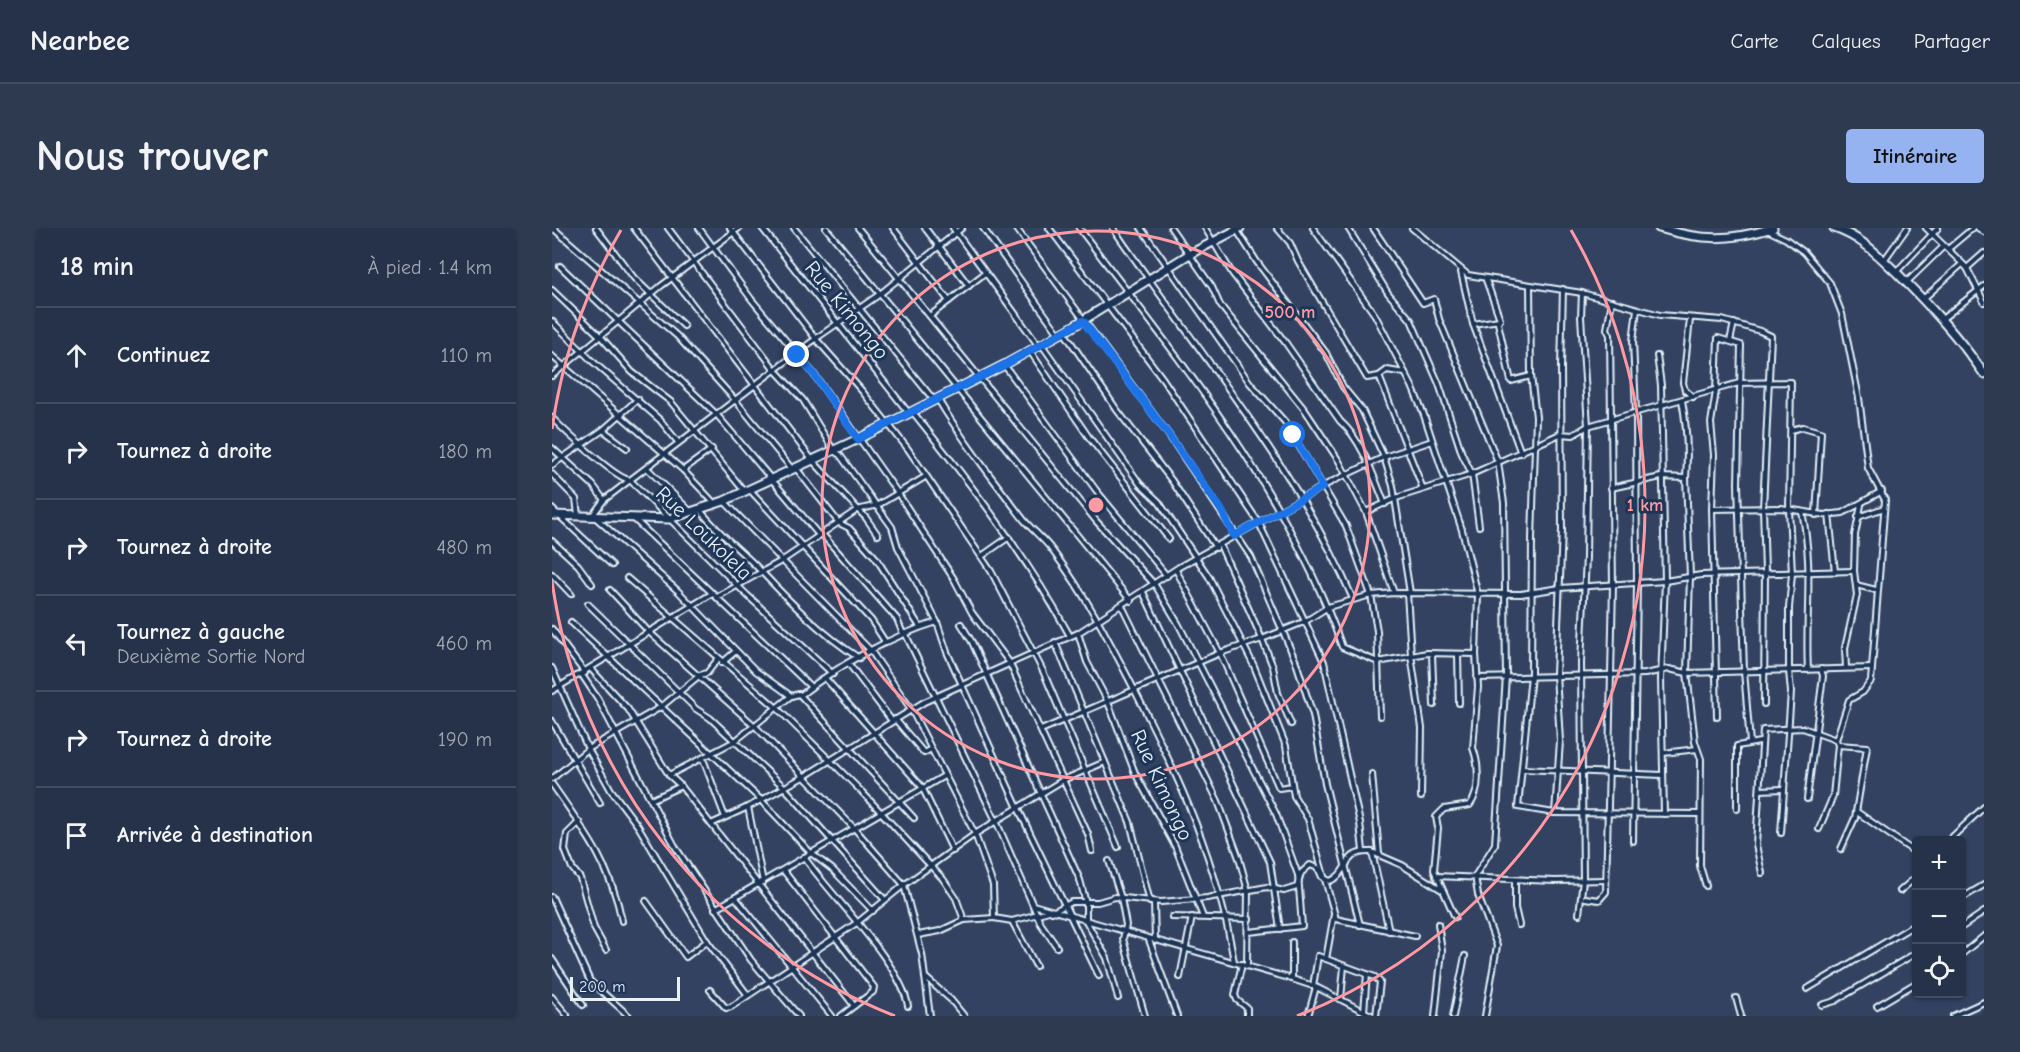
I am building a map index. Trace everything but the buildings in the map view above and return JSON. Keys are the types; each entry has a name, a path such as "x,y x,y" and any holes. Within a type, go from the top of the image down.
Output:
{"main road":[{"path":"1659,228 1687,237 1719,239 1770,229"},
{"path":"1834,228 1865,243 1885,259 1942,319 1984,374"},
{"path":"554,513 593,517 669,519 716,505 834,451 1004,365 1083,321 1146,279 1237,229"}],"street":[{"path":"553,228 677,336 736,401 839,523 849,528 876,558 920,627"},
{"path":"596,228 651,296 684,326"},
{"path":"634,228 757,385 813,461 866,518 878,535"},
{"path":"668,228 776,371 803,400 834,451 840,455 892,527 898,547 937,622 962,684 1018,808 1099,976"},
{"path":"699,228 813,373 897,492 954,579 972,613 1009,662 1088,834 1092,851"},
{"path":"730,228 816,339 862,391 886,425 908,449 925,477 982,556 1003,591 1064,720 1118,847"},
{"path":"552,376 582,349 601,337 673,277 740,228"},
{"name":"Rue Kimongo","path":"762,228 807,288 838,322 1009,537 1051,599 1070,636"},
{"path":"794,228 935,398 1026,522 1051,549 1098,621 1174,771 1221,894 1234,962"},
{"path":"826,228 1131,601"},
{"path":"858,228 1097,522 1155,585 1179,625 1276,814 1299,884 1302,926 1249,932"},
{"path":"893,228 950,302"},
{"path":"925,228 969,286"},
{"path":"791,696 736,651 692,606 593,517 604,500 678,442 695,432 838,322 880,294 955,230 962,228"},
{"path":"983,228 1138,440 1172,481 1218,547 1262,639 1278,693 1291,724"},
{"path":"1016,228 1168,434 1221,509 1234,536 1251,557 1296,662 1313,715 1325,784 1360,925"},
{"path":"1049,228 1162,379 1259,523 1324,662 1360,823 1363,851"},
{"path":"1079,228 1171,346 1254,465 1281,511 1328,607 1342,647 1378,662 1411,655 1476,654"},
{"path":"1113,228 1146,279 1268,442 1303,499 1353,599"},
{"path":"1141,228 1250,383 1285,422 1346,526 1371,595 1378,662 1380,716"},
{"path":"1171,228 1212,287 1220,305 1305,410 1346,475 1366,512 1394,593"},
{"path":"1205,228 1232,273 1285,342 1340,421 1349,428 1385,504"},
{"path":"1278,228 1290,243 1298,261 1367,378 1379,376 1387,370 1405,373"},
{"path":"1313,228 1375,315 1405,373 1432,441 1462,530 1478,595 1476,654 1478,678 1473,748 1478,778 1470,805 1444,809 1437,813 1438,828 1433,865 1455,917"},
{"path":"1348,228 1388,294 1411,320 1439,384 1462,454 1472,474 1479,526"},
{"path":"1373,228 1423,303 1434,299 1439,319 1498,462 1504,503 1506,676 1495,844 1475,876 1478,895 1497,946 1485,1016"},
{"path":"1412,228 1429,240 1460,271 1486,280 1563,289 1637,309 1690,319 1734,323 1771,336 1762,508 1765,571 1764,704"},
{"path":"1885,259 1907,228"},
{"path":"1926,228 1967,268 1984,302"},
{"path":"1896,272 1938,228"},
{"path":"1907,282 1973,228"},
{"path":"1978,228 1984,232"},
{"path":"1237,229 1257,262 1331,360 1343,387 1362,410 1384,457 1396,498 1409,593 1411,655 1422,728 1421,796"},
{"path":"1770,229 1801,249 1832,286 1842,314 1859,398 1868,468 1882,491 1884,507 1869,686 1847,703 1836,740 1838,745 1833,796 1819,830"},
{"path":"955,230 1135,477 1159,502 1179,529 1196,560 1209,577 1244,645 1282,734 1294,796 1308,819 1334,913 1338,920 1415,936"},
{"path":"1967,268 1984,253"},
{"path":"1923,299 1962,264"},
{"path":"560,266 717,415 897,619 935,697 950,722 1037,915 1057,947"},
{"path":"1460,271 1473,324 1521,453"},
{"path":"931,315 986,273"},
{"path":"1486,280 1500,320 1511,381 1531,376"},
{"path":"1530,285 1531,376 1536,417 1536,443 1531,675 1519,809 1554,813 1700,814"},
{"path":"1942,319 1984,286"},
{"path":"1554,813 1560,741 1556,674 1560,588 1563,289"},
{"path":"552,291 601,337 632,372 671,402 748,491 871,620 886,643"},
{"path":"1579,914 1583,880 1581,675 1588,426 1581,317 1582,293"},
{"path":"1585,898 1603,899 1606,880 1612,675 1610,630 1613,586 1607,329 1612,301"},
{"path":"1633,841 1636,774 1637,584 1636,412 1633,340 1637,309"},
{"path":"1690,319 1683,383 1685,390 1693,397"},
{"path":"1473,324 1500,320"},
{"path":"552,321 591,360 638,399 678,442"},
{"path":"1730,341 1734,323"},
{"path":"1717,717 1712,510 1714,454 1711,423 1716,391 1716,340 1741,345 1739,383 1741,572 1744,671 1750,743"},
{"path":"1030,350 1083,430 1169,539"},
{"path":"552,356 683,470 716,505"},
{"path":"1657,356 1661,406 1665,582 1662,775 1664,814"},
{"path":"1004,365 1085,476 1167,576"},
{"path":"1379,376 1423,489"},
{"path":"1366,512 1396,498 1472,474 1560,434 1573,435 1588,426 1610,422 1636,412 1739,383 1791,382 1789,509 1792,574 1789,671 1791,692 1781,832"},
{"path":"552,465 564,459 603,430 638,399"},
{"path":"1682,400 1688,433 1686,478 1690,576 1687,673 1702,778 1700,866 1706,886"},
{"name":"Rue Loukolela","path":"552,418 610,471 623,479 630,480 738,586 833,674"},
{"path":"1791,430 1803,427 1821,432 1816,515"},
{"path":"603,430 627,448"},
{"path":"711,824 805,776 911,709 1009,662 1078,633 1176,570 1323,487 1368,467 1384,457 1432,441"},
{"path":"552,447 593,485 604,500"},
{"path":"683,470 711,449"},
{"path":"647,468 691,512"},
{"path":"552,474 576,499 578,515"},
{"path":"552,691 584,674 670,617 738,586 783,560 857,510 878,505 925,477"},
{"path":"1611,488 1661,477 1686,478"},
{"path":"1712,510 1762,508 1789,509 1816,515 1843,513 1882,491"},
{"path":"724,501 871,651 911,709 975,834 993,885 994,918"},
{"path":"1846,668 1845,648 1856,597 1854,571 1858,517 1862,504"},
{"path":"1858,517 1884,507"},
{"path":"700,510 718,534 761,572 816,627 859,658"},
{"path":"1802,512 1811,573 1806,632 1808,670"},
{"path":"554,513 612,565"},
{"path":"1829,514 1835,572"},
{"path":"634,519 812,687"},
{"path":"982,556 1009,537"},
{"path":"552,542 578,565 592,585"},
{"path":"1176,570 1220,653 1279,788 1292,786"},
{"path":"1041,730 1220,653 1306,621 1328,607 1371,595 1394,593 1505,595 1560,588 1665,582 1690,576 1715,576 1741,572 1765,571 1792,574 1854,571"},
{"path":"552,574 570,594"},
{"path":"627,578 778,709 829,759 943,879 956,898 964,921"},
{"path":"1855,585 1876,590"},
{"path":"610,590 650,632 756,727 805,776 904,885 918,935 930,1016"},
{"path":"1143,592 1270,862 1280,929"},
{"path":"588,604 696,709 707,715 783,786 885,900"},
{"path":"1122,606 1218,801 1239,858 1248,891 1249,932 1244,965 1235,995 1237,1000 1246,1006 1247,1016"},
{"path":"572,622 761,800 811,853 832,869 873,911"},
{"path":"669,775 712,755 735,741 756,727 791,696 801,695 825,678 886,643 920,627 937,622"},
{"path":"961,624 1080,880 1086,903 1086,921 1107,958 1118,998"},
{"path":"552,629 584,674 615,734 653,799 676,848 751,960 799,1016"},
{"name":"Rue Kimongo","path":"1078,633 1087,662 1108,702 1135,773 1175,846 1198,899 1203,917"},
{"path":"1055,642 1130,822 1152,902 1155,941"},
{"path":"552,779 588,749 661,707 700,675 707,673 736,651"},
{"path":"1432,654 1434,705"},
{"path":"1458,654 1459,703"},
{"path":"849,664 893,720 924,753 931,749"},
{"path":"552,668 588,749 707,941 747,994"},
{"path":"591,669 616,694 669,775 681,786 761,883 854,1006"},
{"path":"1478,678 1556,674 1612,675 1674,669 1687,673 1872,669"},
{"path":"1807,799 1823,676 1821,669"},
{"path":"825,678 922,787 954,851"},
{"path":"801,695 914,818"},
{"path":"552,722 600,803"},
{"path":"1762,873 1756,845 1760,790 1760,742 1764,729 1803,728 1814,734 1836,740"},
{"path":"1737,808 1737,746 1760,742"},
{"path":"1838,745 1867,747 1856,811 1841,849"},
{"path":"1663,753 1697,749"},
{"path":"703,759 725,817"},
{"path":"710,990 726,1008 858,922 904,885 975,834 997,823 1063,780 1105,762"},
{"path":"1522,769 1581,771 1610,775 1662,775"},
{"path":"1372,774 1378,855"},
{"path":"715,909 944,776"},
{"path":"552,784 605,864 616,893 622,921"},
{"path":"653,799 681,786"},
{"path":"1760,790 1784,789"},
{"path":"748,807 761,883"},
{"path":"1953,836 1984,807"},
{"path":"1856,811 1912,850"},
{"path":"579,822 567,834 565,850 572,868 580,878 594,928 606,950"},
{"path":"1325,880 1335,879 1343,870 1345,863 1352,856 1363,851 1372,852 1402,865 1443,890"},
{"path":"1372,852 1389,931"},
{"path":"804,858 858,922 890,967 905,995 908,1006"},
{"path":"1109,861 1121,898 1126,925 1124,939 1145,1016"},
{"path":"918,935 939,931 964,921 994,918 1012,921 1051,912 1065,904 1121,898 1152,902 1198,899 1266,886 1289,890 1299,884 1301,873 1310,865 1318,867 1325,880"},
{"path":"783,870 874,987 873,992 841,1016"},
{"path":"1436,876 1475,876 1515,880 1606,880"},
{"path":"1515,880 1515,908 1519,925"},
{"path":"1900,891 1912,881"},
{"path":"1966,896 1984,885"},
{"path":"552,897 590,981 629,1016"},
{"path":"735,897 832,1016"},
{"path":"646,901 686,957 707,941"},
{"path":"1033,905 1071,918 1292,979 1315,987 1374,1016 1380,982 1367,974 1317,957 1315,987 1308,1016"},
{"path":"1966,924 1984,912"},
{"path":"1326,959 1334,913"},
{"path":"1172,917 1249,919"},
{"path":"1180,977 1192,917"},
{"path":"1012,921 1036,966"},
{"path":"1435,1016 1442,951 1438,924"},
{"path":"1807,989 1912,927"},
{"path":"1966,951 1984,936"},
{"path":"1149,939 1177,1016"},
{"path":"1292,942 1292,979"},
{"path":"1453,1016 1465,956"},
{"path":"1822,1005 1834,1001 1912,956"},
{"path":"552,959 583,1005"},
{"path":"1341,999 1344,966"},
{"path":"1364,1011 1367,974"},
{"path":"924,977 951,1000 964,1016"},
{"path":"1877,1006 1912,985"},
{"path":"552,997 567,1015"},
{"path":"1736,998 1741,1016"},
{"path":"1953,1016 1984,1002"}],"route":[{"path":"797,355 813,373 858,439 1004,365 1083,321 1221,509 1234,536 1323,487 1293,435"}]}
